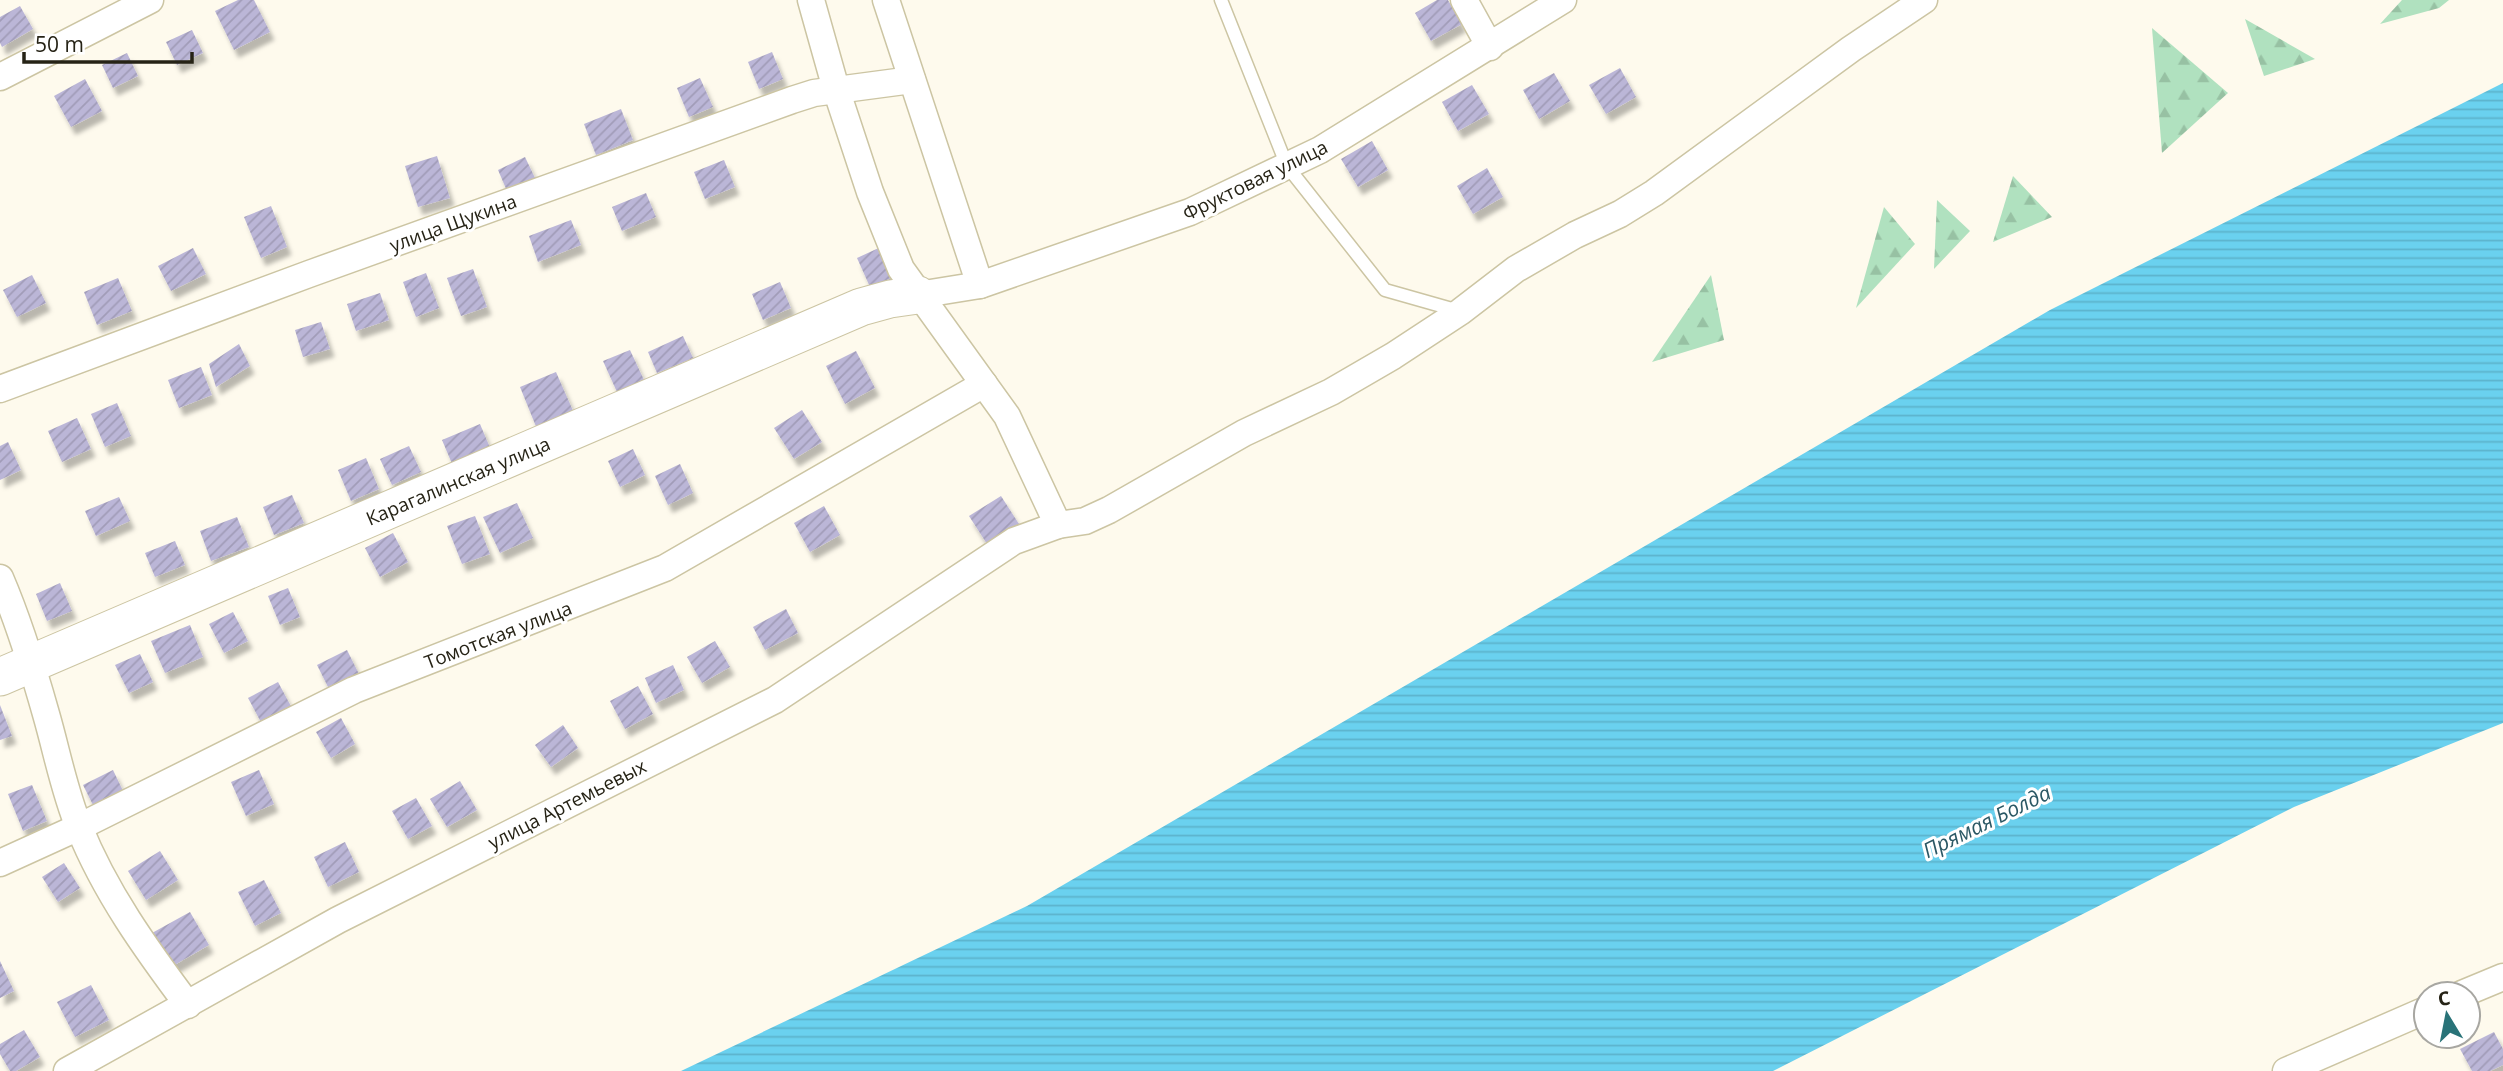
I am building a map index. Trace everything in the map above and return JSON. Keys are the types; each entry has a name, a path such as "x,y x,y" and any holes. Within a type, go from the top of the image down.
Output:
{"street":[{"path":"0,77 150,0"},
{"path":"811,0 836,89 870,192 901,269 1007,416 1058,525"},
{"path":"886,0 981,285"},
{"path":"1464,0 1490,47"},
{"name":"Фруктовая улица","path":"918,295 981,285 1190,212 1320,150 1563,0"},
{"name":"улица Артемьевых","path":"67,1071 338,920 775,700 1014,541 1058,525 1085,521 1109,510 1244,433 1331,393 1460,312 1516,268 1575,234 1620,214 1654,193 1851,49 1924,0"},
{"name":"улица Щукина","path":"0,389 792,100 836,89 912,80"},
{"name":"Карагалинская улица","path":"16,671 861,307 918,295"},
{"name":"Томотская улица","path":"0,863 79,827 355,690 665,568 984,384"},
{"path":"0,578 16,614 16,671 61,773 79,827 101,874 144,946 188,1004"},
{"path":"2482,985 2503,976"},
{"path":"2286,1071 2412,1016"}],"lane":[{"path":"1221,0 1287,166 1385,290 1460,312"}],"green space":[{"path":"2402,0 2449,0 2439,8 2380,24"},
{"path":"2245,19 2315,59 2264,76"},
{"path":"2152,28 2228,93 2162,153"},
{"path":"2013,176 2052,217 1993,242"},
{"path":"1937,200 1970,231 1934,269"},
{"path":"1884,207 1915,244 1856,308"},
{"path":"1711,275 1724,340 1652,362"}],"water":[{"name":"Прямая Болда","path":"2503,83 2503,723 2294,807 1773,1071 681,1071 1027,906 2050,310"}],"building":[{"path":"238,0 254,0 270,32 234,50 215,11"},
{"path":"1437,0 1448,0 1462,24 1431,41 1415,13"},
{"path":"20,6 33,29 2,47 0,17"},
{"path":"192,30 203,53 177,65 166,42"},
{"path":"772,52 783,79 759,89 748,62"},
{"path":"127,53 138,76 113,88 102,65"},
{"path":"1620,68 1636,97 1606,114 1589,85"},
{"path":"1554,73 1570,101 1539,119 1523,90"},
{"path":"700,78 713,107 689,117 677,88"},
{"path":"85,79 102,111 71,127 54,96"},
{"path":"1472,85 1489,114 1458,131 1442,102"},
{"path":"621,109 633,140 596,155 584,124"},
{"path":"1372,141 1388,170 1358,187 1341,159"},
{"path":"437,156 450,198 418,207 405,166"},
{"path":"525,157 535,178 507,191 498,170"},
{"path":"724,160 735,187 705,199 694,172"},
{"path":"1487,168 1503,197 1473,214 1457,186"},
{"path":"646,193 656,217 622,231 612,207"},
{"path":"271,206 287,247 261,258 244,217"},
{"path":"571,220 581,245 538,262 529,236"},
{"path":"883,246 896,276 870,287 857,258"},
{"path":"193,248 206,274 171,291 158,266"},
{"path":"473,269 487,307 461,316 447,278"},
{"path":"426,273 439,308 416,317 403,282"},
{"path":"32,275 46,303 17,317 3,290"},
{"path":"118,278 132,311 97,325 84,292"},
{"path":"780,282 791,308 763,320 752,294"},
{"path":"380,293 389,320 356,331 347,304"},
{"path":"321,322 330,349 303,357 295,330"},
{"path":"683,336 693,358 657,373 648,352"},
{"path":"239,344 250,366 216,387 209,364"},
{"path":"630,350 644,380 617,392 603,361"},
{"path":"856,351 875,388 845,404 826,366"},
{"path":"201,367 212,395 179,408 168,380"},
{"path":"556,372 574,413 537,429 520,387"},
{"path":"117,403 131,436 105,447 91,414"},
{"path":"802,410 822,442 794,459 774,428"},
{"path":"77,418 91,449 62,462 48,431"},
{"path":"480,424 491,450 453,466 442,440"},
{"path":"8,442 21,470 0,480 0,446"},
{"path":"409,446 421,472 392,485 380,459"},
{"path":"633,449 645,475 620,487 608,461"},
{"path":"366,458 379,489 351,501 338,470"},
{"path":"680,464 693,493 668,505 655,476"},
{"path":"292,495 304,523 274,535 263,507"},
{"path":"1001,496 1019,524 987,544 969,516"},
{"path":"119,497 130,521 96,536 85,511"},
{"path":"517,503 533,538 500,553 483,517"},
{"path":"824,506 840,535 810,552 794,523"},
{"path":"475,516 490,554 462,564 447,526"},
{"path":"237,517 249,547 211,561 200,531"},
{"path":"393,533 408,562 380,577 365,548"},
{"path":"175,541 185,565 155,577 145,553"},
{"path":"60,583 72,611 47,621 36,594"},
{"path":"288,588 300,617 280,625 268,596"},
{"path":"786,609 798,633 765,650 753,627"},
{"path":"233,612 248,641 224,653 209,624"},
{"path":"190,625 203,657 165,673 151,641"},
{"path":"715,641 730,667 702,683 687,657"},
{"path":"347,650 360,676 330,691 317,665"},
{"path":"140,654 153,682 129,693 115,665"},
{"path":"673,665 684,690 656,703 645,678"},
{"path":"278,682 293,710 263,726 248,698"},
{"path":"638,686 653,714 625,729 610,701"},
{"path":"0,705 12,736 0,740"},
{"path":"341,718 355,744 331,758 316,732"},
{"path":"563,725 578,748 551,767 535,745"},
{"path":"113,770 124,793 95,809 83,785"},
{"path":"259,770 274,804 246,816 231,782"},
{"path":"460,781 477,810 447,827 430,799"},
{"path":"32,785 47,821 23,831 8,794"},
{"path":"416,798 432,826 408,839 392,811"},
{"path":"345,842 359,872 328,887 314,857"},
{"path":"160,851 178,880 146,900 128,871"},
{"path":"64,863 80,888 58,902 42,877"},
{"path":"264,880 281,913 255,926 238,892"},
{"path":"190,912 209,945 171,967 152,933"},
{"path":"0,961 14,991 0,998"},
{"path":"91,985 109,1020 75,1037 57,1002"},
{"path":"24,1030 40,1057 16,1071 10,1071 0,1054 0,1044"},
{"path":"2494,1032 2503,1049 2503,1065 2490,1071 2472,1071 2461,1050 2482,1050 2482,1038"}]}
